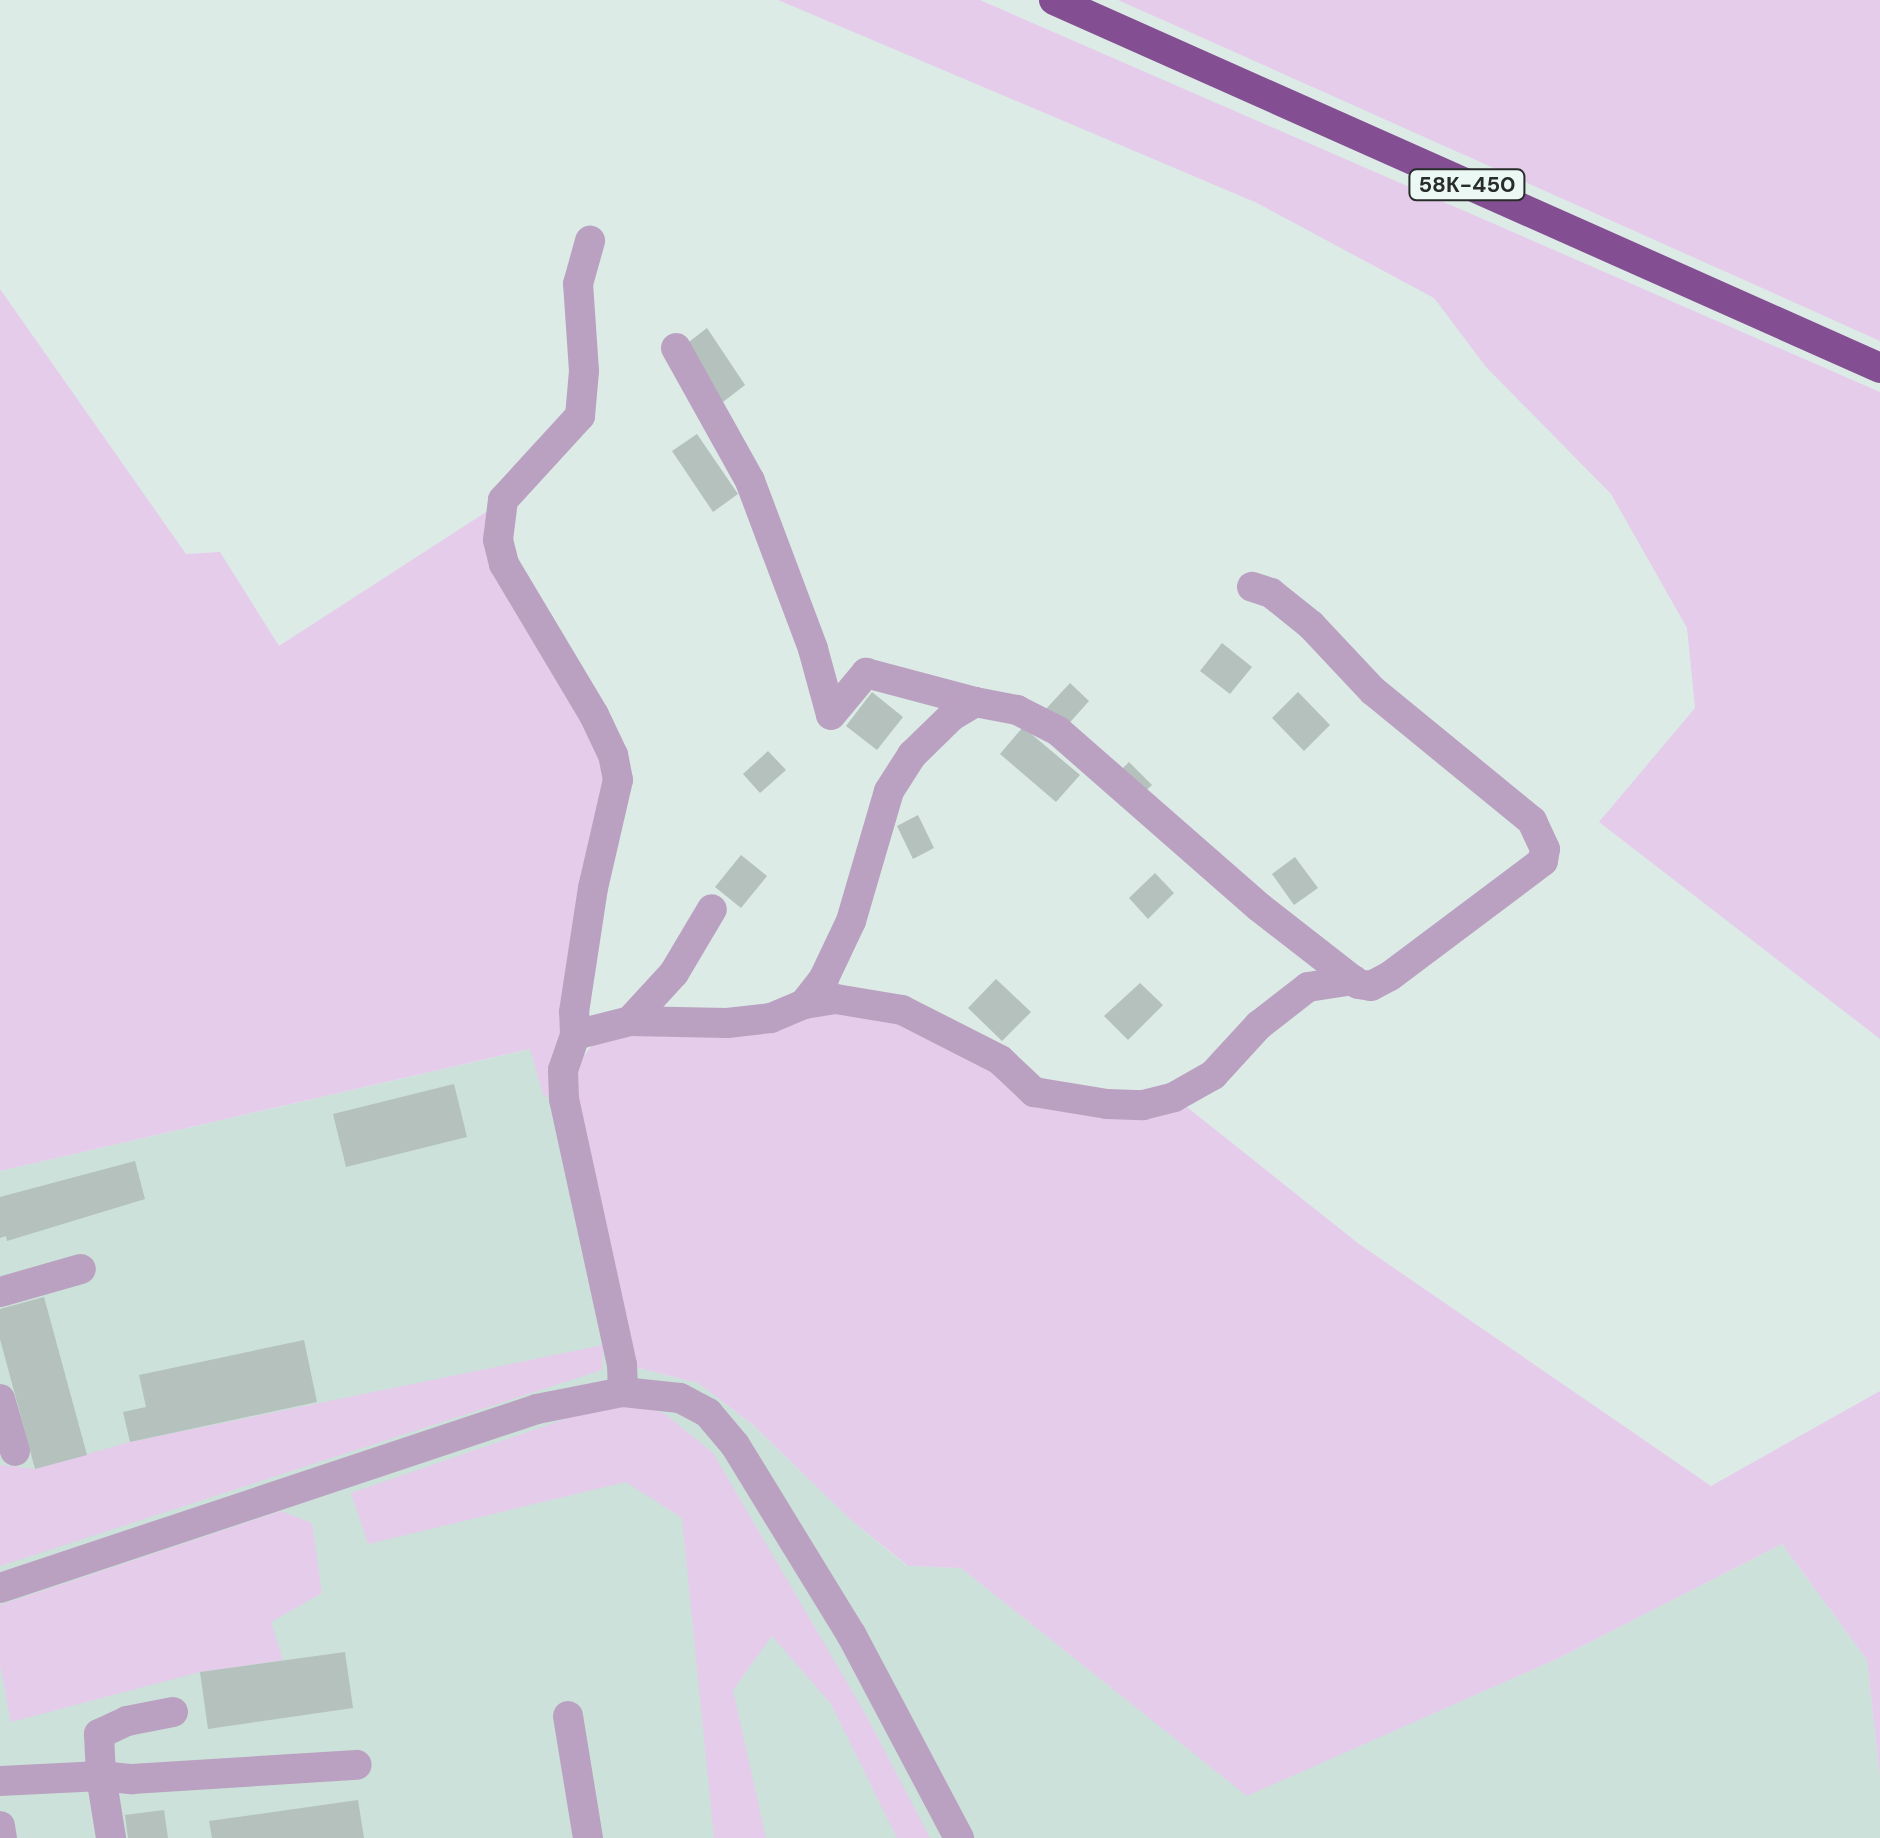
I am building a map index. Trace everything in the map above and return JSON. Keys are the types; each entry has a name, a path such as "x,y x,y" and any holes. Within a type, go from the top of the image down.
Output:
{"highway":[{"name":"58К-450","path":"1054,0 1880,368"}],"street":[{"path":"590,241 578,284 584,371 580,416 503,500 498,540 504,564 594,714 618,780 593,888 575,1035 563,1070 564,1099 622,1365 623,1392"},
{"path":"676,348 750,481 813,649 831,715 866,673 1017,710 1058,731 1244,895 1353,980 1371,986 1390,976 1543,860 1546,849 1532,822 1372,691 1311,626 1271,592 1252,587"},
{"path":"804,1004 824,978 851,920 889,791 912,755 952,716 975,702"},
{"path":"630,1021 674,973 712,909"},
{"path":"575,1035 630,1021 728,1024 771,1018 804,1004 836,998 902,1010 1000,1060 1034,1092 1107,1104 1143,1105 1174,1097 1213,1075 1259,1026 1308,986 1353,980"},
{"path":"0,1292 81,1269"},
{"path":"0,1588 538,1409 623,1392 680,1398 708,1413 735,1445 851,1634 958,1838"},
{"path":"0,1399 15,1451"},
{"path":"111,1838 100,1776 99,1734 126,1721 173,1712"},
{"path":"568,1716 588,1838"},
{"path":"0,1781 100,1776 132,1779 357,1765"},
{"path":"0,1826 2,1838"}],"shaded area":[{"path":"778,0 980,0 1880,392 1880,1039 1599,822 1695,708 1687,628 1611,494 1486,367 1434,298 1257,203"},
{"path":"1118,0 1880,0 1880,341 1809,309"},
{"path":"0,289 186,554 220,552 279,646 500,503 494,545 613,764 557,1087 544,1098 530,1049 0,1171"},
{"path":"838,1003 918,1022 1020,1091 1183,1104 1359,1244 1711,1486 1880,1391 1880,1777 1867,1660 1782,1544 1559,1658 1247,1796 961,1568 908,1566 852,1521 753,1425 698,1383 635,1367 570,1085 581,1059 599,1037"},
{"path":"531,1049 544,1097 557,1087 635,1367 698,1383 753,1425 852,1521 907,1566 961,1568 1247,1795 1559,1658 1782,1544 1867,1660 1880,1777 1880,1838 0,1838 0,1171"},
{"path":"603,1345 602,1370 0,1566 0,1465 35,1469 130,1442"},
{"path":"614,1402 664,1413 713,1453 866,1715 930,1838 897,1838 831,1704 772,1636 733,1690 766,1838 714,1838 682,1518 626,1482 368,1544 351,1493"},
{"path":"281,1511 312,1523 322,1593 271,1622 283,1660 200,1672 11,1722 0,1665 0,1605"}],"building":[{"path":"707,328 745,385 723,402 681,348"},
{"path":"697,434 738,494 713,512 672,451"},
{"path":"1222,643 1252,667 1230,694 1200,671"},
{"path":"1070,683 1089,701 1065,728 1045,710"},
{"path":"872,692 903,717 877,750 846,726"},
{"path":"1298,692 1330,725 1304,751 1272,718"},
{"path":"1023,727 1080,775 1056,802 1000,754"},
{"path":"768,751 786,770 760,793 743,774"},
{"path":"1129,762 1152,785 1138,798 1115,776"},
{"path":"918,815 934,848 913,859 897,826"},
{"path":"741,855 767,876 741,908 715,887"},
{"path":"1295,857 1318,888 1294,905 1272,874"},
{"path":"1155,873 1174,893 1148,919 1129,898"},
{"path":"996,979 1031,1012 1002,1041 968,1008"},
{"path":"1140,983 1163,1005 1128,1040 1104,1016"},
{"path":"454,1084 467,1137 346,1167 333,1114"},
{"path":"135,1161 145,1199 7,1241 6,1236 0,1238 0,1197"},
{"path":"44,1297 87,1455 35,1469 0,1339 0,1309"},
{"path":"304,1340 317,1402 130,1442 123,1412 146,1407 139,1375"},
{"path":"345,1652 353,1708 208,1729 200,1672"},
{"path":"358,1800 364,1838 212,1838 209,1821"},
{"path":"164,1810 168,1838 128,1838 125,1815"}]}
